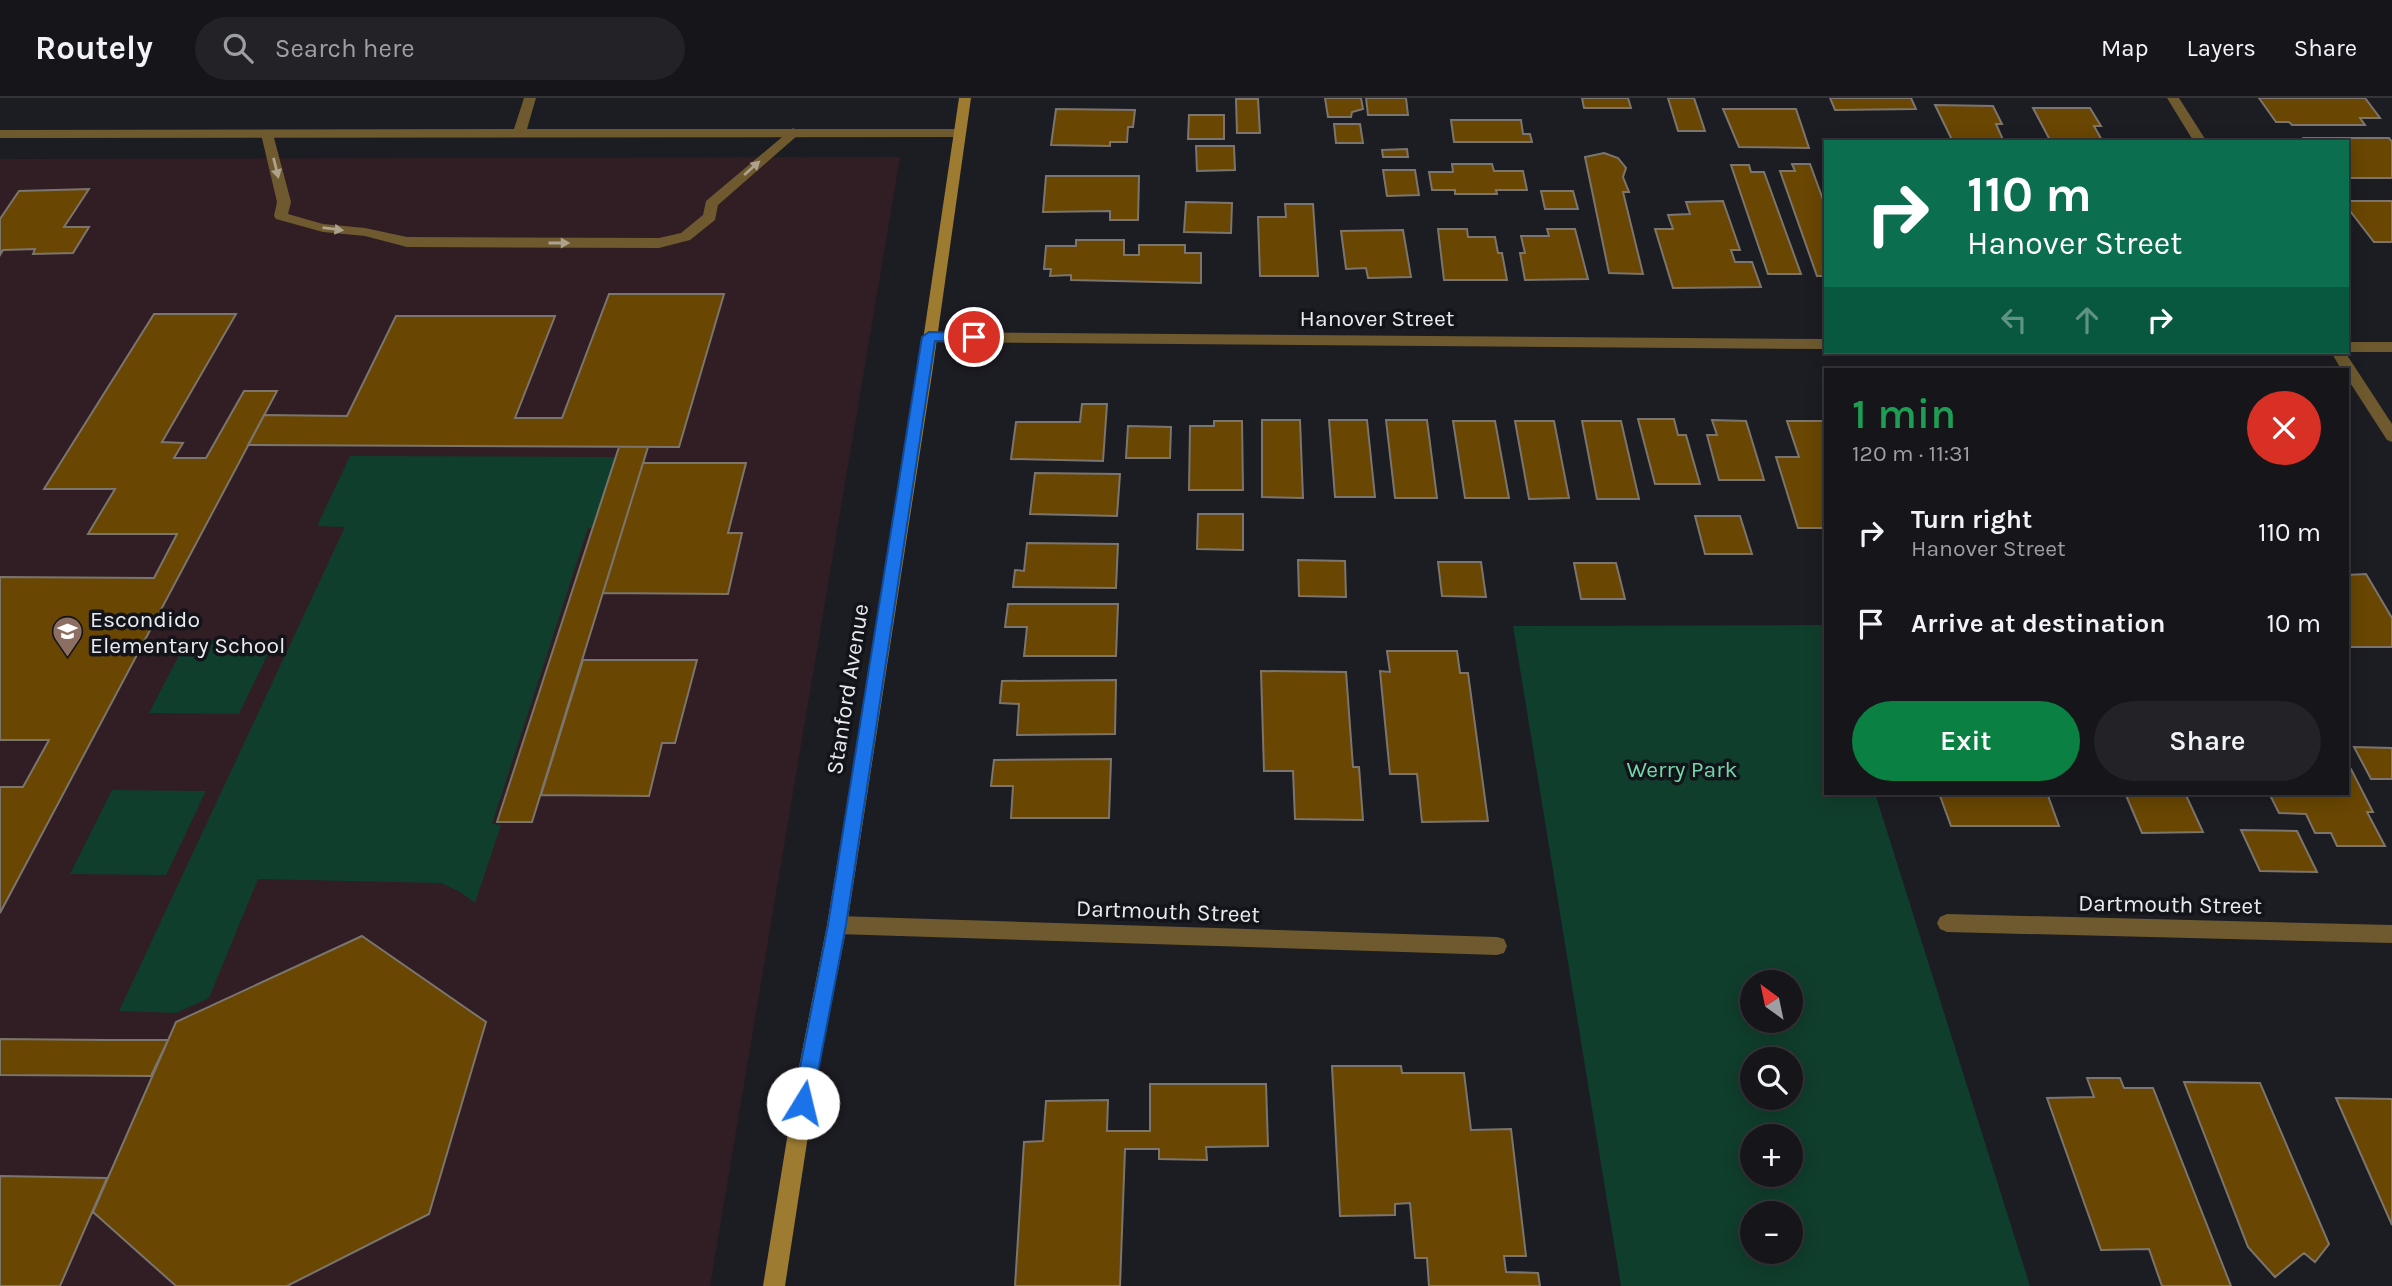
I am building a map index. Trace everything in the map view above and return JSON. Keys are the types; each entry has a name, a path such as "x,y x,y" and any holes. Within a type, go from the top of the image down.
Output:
{"street":[{"path":"520,132 530,98"},
{"name":"Stanford Avenue","path":"774,1286 807,1076 837,925 965,98"},
{"path":"2173,98 2200,140"},
{"path":"267,134 284,202 281,216 302,222 407,242 659,243 684,237 710,217 711,204 793,132"},
{"path":"0,134 960,133"},
{"name":"Hanover Street","path":"929,337 1824,344"},
{"path":"2349,347 2392,347"},
{"path":"2349,369 2392,436"},
{"name":"Dartmouth Street","path":"1947,923 2392,934"},
{"name":"Dartmouth Street","path":"837,925 1497,946"}],"shaded area":[{"path":"900,157 710,1286 0,1286 0,159"}],"green space":[{"path":"350,456 616,457 593,528 588,528 492,824 501,825 475,903 441,883 258,879 209,998 176,1013 119,1011 345,527 317,526"},
{"name":"Werry Park","path":"1822,625 1824,795 1876,795 2030,1286 1621,1286 1513,626"},
{"path":"187,640 274,641 239,714 149,713"},
{"path":"112,790 206,791 166,875 70,874"}],"building":[{"path":"1325,98 1361,98 1363,109 1352,112 1351,117 1328,117"},
{"path":"1366,98 1406,98 1408,115 1368,115"},
{"path":"1582,98 1628,98 1631,108 1584,108"},
{"path":"1668,98 1694,98 1705,131 1678,131"},
{"path":"1830,98 1911,98 1916,109 1835,110"},
{"path":"2259,98 2365,98 2380,118 2360,118 2365,125 2292,125 2289,122 2276,122"},
{"path":"1236,99 1258,99 1260,133 1237,133"},
{"path":"1935,105 1993,106 2002,124 1996,124 2003,140 1952,140"},
{"path":"2033,108 2090,108 2101,126 2094,126 2102,140 2050,140"},
{"path":"1056,109 1135,110 1133,127 1128,127 1127,142 1110,142 1110,146 1051,145"},
{"path":"1723,109 1796,109 1809,148 1739,147"},
{"path":"1189,115 1224,115 1224,139 1188,139"},
{"path":"1451,120 1521,120 1523,134 1530,134 1532,142 1454,142"},
{"path":"1334,124 1360,124 1363,143 1336,143"},
{"path":"2304,138 2389,138 2392,142 2392,178 2349,178 2349,140"},
{"path":"1196,146 1234,146 1235,170 1197,171"},
{"path":"1407,149 1408,157 1383,157 1382,150"},
{"path":"1604,153 1618,158 1626,168 1623,177 1629,192 1623,192 1643,274 1609,273 1585,157"},
{"path":"1452,164 1492,164 1494,171 1523,171 1527,190 1496,190 1497,194 1455,194 1455,190 1432,190 1429,172 1453,172"},
{"path":"1792,164 1810,164 1824,202 1824,276 1817,276 1780,171 1795,171"},
{"path":"1731,165 1749,165 1751,172 1764,172 1801,274 1768,274"},
{"path":"1383,170 1415,170 1419,195 1387,196"},
{"path":"1046,176 1139,176 1138,220 1110,220 1110,211 1043,212"},
{"path":"89,189 64,227 89,227 73,253 33,254 35,249 3,250 0,255 0,219 19,191"},
{"path":"1541,191 1573,191 1578,209 1545,209"},
{"path":"1723,201 1740,250 1731,250 1735,262 1752,262 1761,287 1673,288 1655,229 1673,229 1668,215 1690,214 1686,202"},
{"path":"2349,201 2392,201 2392,242 2374,242 2349,210"},
{"path":"1186,202 1232,203 1231,233 1184,232"},
{"path":"1285,204 1313,204 1318,276 1260,276 1258,217 1286,217"},
{"path":"1438,229 1467,229 1468,237 1495,237 1498,253 1502,253 1507,280 1444,280"},
{"path":"1547,229 1575,229 1588,279 1525,280 1520,253 1525,253 1521,236 1549,236"},
{"path":"1403,230 1411,277 1368,278 1366,268 1346,269 1341,231"},
{"path":"1076,240 1124,240 1124,255 1139,255 1139,245 1185,245 1185,253 1201,253 1201,283 1071,280 1071,275 1050,276 1051,269 1044,269 1046,246 1076,246"},
{"path":"609,294 724,294 679,447 248,445 264,415 347,416 396,316 555,316 515,418 562,418"},
{"name":"Escondido Elementary School","path":"154,314 236,314 162,442 183,443 174,458 206,458 244,391 277,391 0,913 0,787 23,787 49,740 0,740 0,577 154,578 177,534 88,534 115,489 44,489"},
{"path":"1082,404 1107,404 1103,461 1011,459 1016,422 1080,422"},
{"path":"1638,419 1674,419 1678,435 1686,435 1700,484 1655,484"},
{"path":"1262,420 1300,420 1303,498 1262,497"},
{"path":"1329,420 1367,420 1375,497 1335,497"},
{"path":"1386,420 1427,420 1437,498 1395,498"},
{"path":"1712,420 1746,421 1764,480 1719,480 1707,435 1717,435"},
{"path":"1214,421 1242,421 1243,490 1189,490 1190,426 1214,426"},
{"path":"1453,421 1495,421 1509,498 1465,498"},
{"path":"1515,421 1554,421 1569,498 1529,499"},
{"path":"1582,421 1621,421 1639,499 1597,499"},
{"path":"1787,421 1824,421 1824,528 1798,528 1776,457 1799,457"},
{"path":"1128,426 1171,427 1170,458 1126,458"},
{"path":"619,447 648,447 532,822 497,822"},
{"path":"643,463 746,463 728,533 742,533 728,594 603,593"},
{"path":"1035,473 1120,474 1117,516 1030,514"},
{"path":"1198,514 1243,514 1243,550 1197,549"},
{"path":"1695,516 1740,516 1752,554 1705,554"},
{"path":"1027,543 1118,544 1116,588 1013,587 1015,570 1024,571"},
{"path":"1298,560 1345,561 1346,597 1299,596"},
{"path":"1438,562 1481,562 1486,597 1442,596"},
{"path":"1574,563 1616,563 1625,599 1581,599"},
{"path":"2366,574 2392,618 2392,647 2349,647 2349,575"},
{"path":"1008,604 1118,604 1116,656 1024,656 1027,627 1005,627"},
{"path":"1387,651 1457,651 1460,673 1468,673 1488,821 1422,822 1417,774 1390,774 1380,671 1390,672"},
{"path":"583,660 697,660 675,743 662,743 649,796 541,795"},
{"path":"1261,671 1346,672 1353,767 1359,767 1363,820 1295,819 1293,771 1264,771"},
{"path":"1116,680 1115,734 1017,735 1019,704 1000,703 1002,681"},
{"path":"2354,747 2392,748 2392,779 2371,779"},
{"path":"1111,759 1109,818 1011,818 1013,786 991,786 994,760"},
{"path":"2351,769 2373,812 2367,812 2385,846 2337,846 2331,833 2315,833 2306,814 2279,813 2270,795 2349,795"},
{"path":"1940,795 2048,795 2059,826 1951,826"},
{"path":"2126,795 2186,795 2203,832 2142,833"},
{"path":"2241,830 2297,831 2317,872 2260,871"},
{"path":"362,936 486,1022 429,1214 287,1286 176,1286 93,1212 176,1022"},
{"path":"0,1039 168,1040 151,1076 0,1075"},
{"path":"1332,1066 1401,1066 1402,1073 1464,1073 1471,1130 1511,1129 1526,1256 1504,1256 1506,1272 1538,1273 1540,1286 1429,1286 1427,1258 1415,1258 1410,1203 1395,1204 1395,1215 1340,1216"},
{"path":"2087,1078 2120,1078 2124,1088 2153,1088 2231,1286 2162,1286 2149,1249 2101,1250 2047,1098 2094,1097"},
{"path":"2184,1082 2260,1083 2329,1244 2315,1262 2304,1253 2275,1277 2248,1247"},
{"path":"1150,1084 1266,1084 1268,1146 1206,1147 1207,1160 1159,1159 1159,1149 1125,1149 1120,1286 1015,1286 1024,1142 1043,1141 1046,1101 1108,1100 1107,1131 1150,1131"},
{"path":"2336,1098 2392,1099 2392,1225"},
{"path":"0,1176 107,1178 60,1286 0,1286"}],"place":[{"name":"Escondido Elementary School","path":"67,659"}],"route":[{"path":"803,1103 837,925 929,337 974,337"}]}
